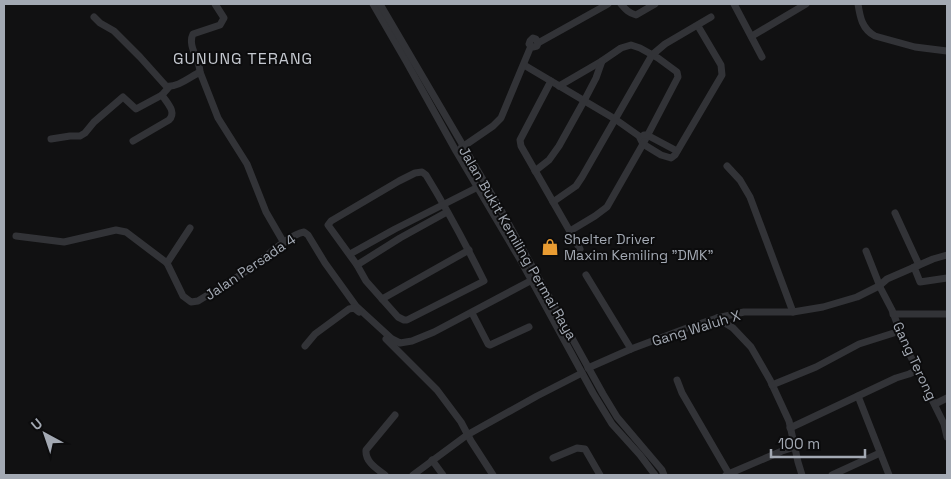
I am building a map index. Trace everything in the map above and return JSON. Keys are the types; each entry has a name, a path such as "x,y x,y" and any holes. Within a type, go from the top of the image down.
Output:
{"street":[{"path":"215,4 224,18 220,25 196,32 191,38 200,72 218,118 247,164 266,212 284,242"},
{"name":"Jalan Bukit Kemiling Permai Raya","path":"373,4 460,149 502,212 582,373 612,424 636,444 662,470 664,475"},
{"name":"Jalan Bukit Kemiling Permai Raya","path":"380,4 460,149 478,187 521,261 535,278 617,417 655,475"},
{"path":"460,149 494,126 501,118 524,65 531,46 529,42 532,39 535,39 538,43 608,4"},
{"path":"621,4 629,13 636,14 655,4"},
{"path":"734,4 762,57"},
{"path":"752,36 806,4"},
{"path":"858,4 860,19 864,28 870,34 915,47 947,51"},
{"path":"94,17 114,31 169,87"},
{"path":"553,202 576,186 582,178 652,55 664,44 712,17"},
{"path":"643,144 668,158 673,158 722,75 721,65 698,26"},
{"path":"559,86 627,46 635,46 652,55 678,74 643,136 643,144 607,207 570,231"},
{"path":"535,171 549,160 559,146 596,78 602,61"},
{"path":"524,65 643,136 677,151"},
{"path":"51,139 80,136 123,97 136,109 162,95 169,87 200,72"},
{"path":"551,81 520,140 521,146 580,249"},
{"path":"133,141 172,117 173,114 162,95"},
{"path":"727,166 740,180 750,197 793,312"},
{"path":"422,172 426,175 444,204 484,282 404,320 398,317 366,281 350,254 328,226 329,222 415,173 422,172"},
{"path":"350,254 478,187"},
{"path":"357,265 447,212"},
{"path":"895,213 916,266 920,282 947,278"},
{"path":"16,236 64,242 116,230 126,232 167,263 190,228"},
{"path":"395,229 400,238"},
{"name":"Jalan Persada 4","path":"167,263 184,296 191,302 198,302 253,266 284,242 302,232 306,234 356,306 392,339 400,343 412,341 434,332 535,278"},
{"path":"382,299 469,250"},
{"name":"Gang Terong","path":"866,251 879,286 906,347 935,404 947,436"},
{"name":"Gang Waluh X","path":"588,368 631,349 717,318 744,312 793,312 823,307 848,300 879,286 886,279 947,255"},
{"path":"586,275 631,349"},
{"path":"305,346 315,334 343,313 354,308 437,390 461,422 467,435 493,475"},
{"path":"472,313 490,345 529,327"},
{"path":"893,314 947,314"},
{"path":"717,318 733,328 750,347 772,385 789,421 802,475"},
{"path":"772,385 816,368 860,344 900,331"},
{"path":"790,428 896,378 918,370"},
{"path":"413,475 467,435 582,373"},
{"path":"677,380 682,393 727,475 794,447"},
{"path":"858,396 888,475"},
{"path":"935,404 947,398"},
{"path":"385,475 368,460 366,450 395,414"},
{"path":"553,458 577,448 585,449 600,475"},
{"path":"832,475 880,453"},
{"path":"432,460 443,475"}],"place":[{"name":"Shelter Driver Maxim Kemiling \"DMK\"","path":"550,247"}],"district":[{"name":"GUNUNG TERANG","path":"243,58"}]}
